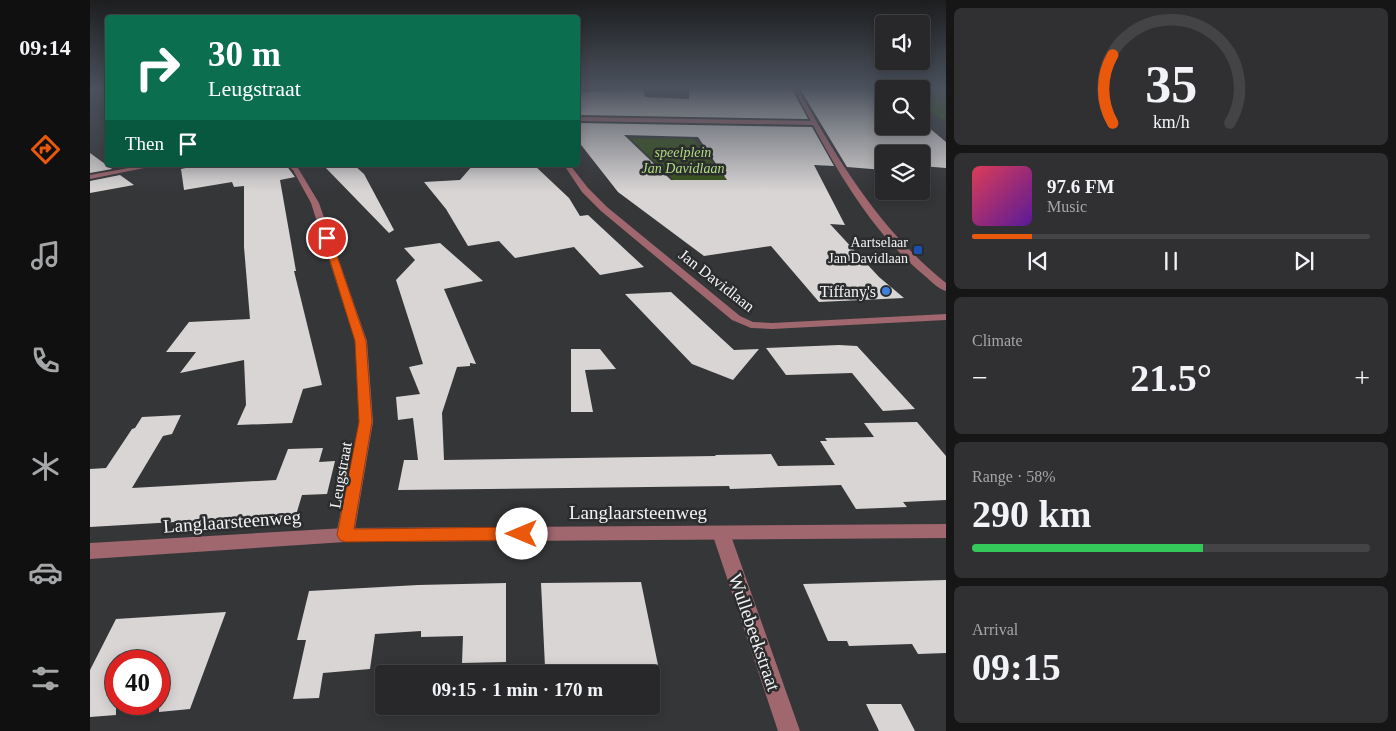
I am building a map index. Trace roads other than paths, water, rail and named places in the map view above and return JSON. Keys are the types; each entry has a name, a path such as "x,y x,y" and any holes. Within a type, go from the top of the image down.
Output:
{"street":[{"path":"814,123 861,202 877,222 907,254 946,288"},
{"path":"90,177 145,167"},
{"name":"Leugstraat","path":"294,167 315,203 361,341 366,422 345,535"},
{"name":"Jan Davidlaan","path":"568,167 585,190 604,209 736,318 751,325 772,326 946,317"},
{"name":"Langlaarsteenweg","path":"90,551 345,535 946,531"},
{"name":"Wullebeekstraat","path":"721,533 789,731"}],"place":[{"name":"Aartselaar Jan Davidlaan","path":"918,250"},
{"name":"Tiffany's","path":"886,291"}],"park label":[{"name":"speelplein Jan Davidlaan","path":"683,160"}]}
